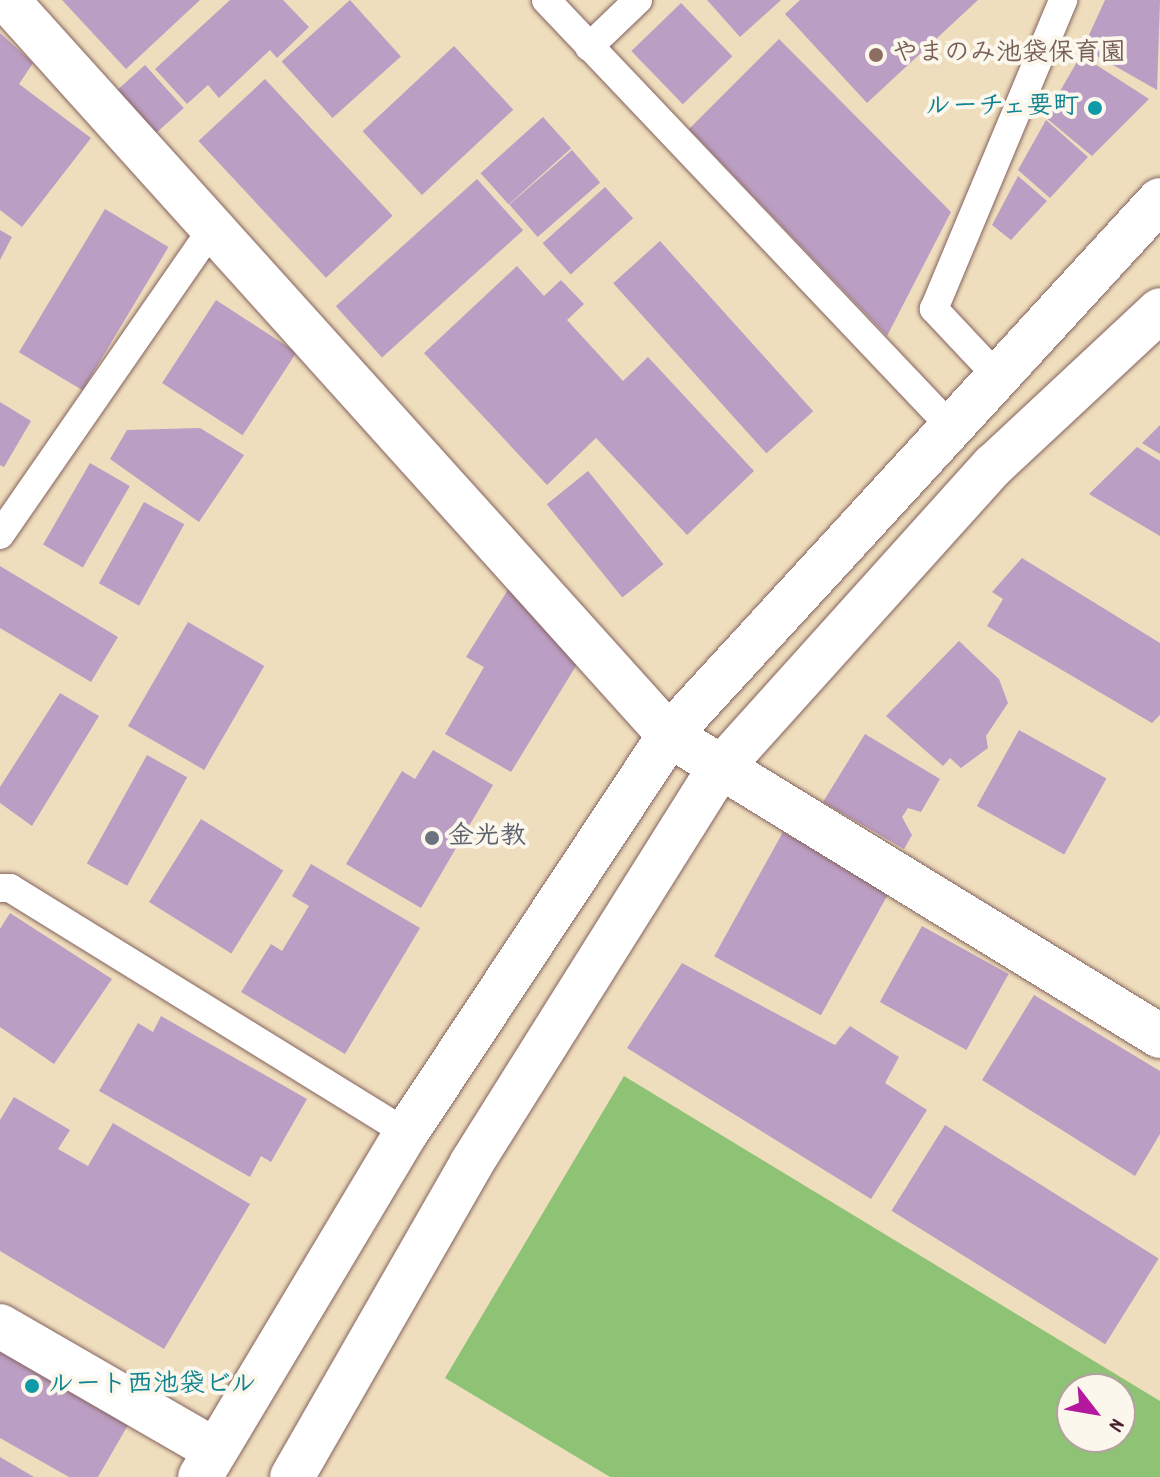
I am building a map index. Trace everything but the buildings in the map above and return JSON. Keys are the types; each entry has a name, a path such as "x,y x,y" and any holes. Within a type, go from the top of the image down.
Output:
{"street":[{"path":"7,0 214,226 669,735 718,771 1160,1036"},
{"path":"0,1326 207,1464 406,1133 669,735 949,425 1160,200"},
{"path":"292,1477 471,1164 718,771 994,465 1160,310"}],"lane":[{"path":"546,0 949,425"},
{"path":"589,47 638,0"},
{"path":"996,375 934,309 1063,0"},
{"path":"0,535 214,226"},
{"path":"0,888 10,888 406,1133"}],"green space":[{"path":"624,1076 1114,1373 1056,1373 1056,1453 1136,1453 1136,1386 1160,1401 1160,1477 610,1477 445,1378"}],"place":[{"name":"やまのみ池袋保育園","path":"876,55"},
{"name":"ルーチェ要町","path":"1095,108"},
{"name":"金光教","path":"432,838"},
{"name":"ルート西池袋ビル","path":"32,1386"}]}
